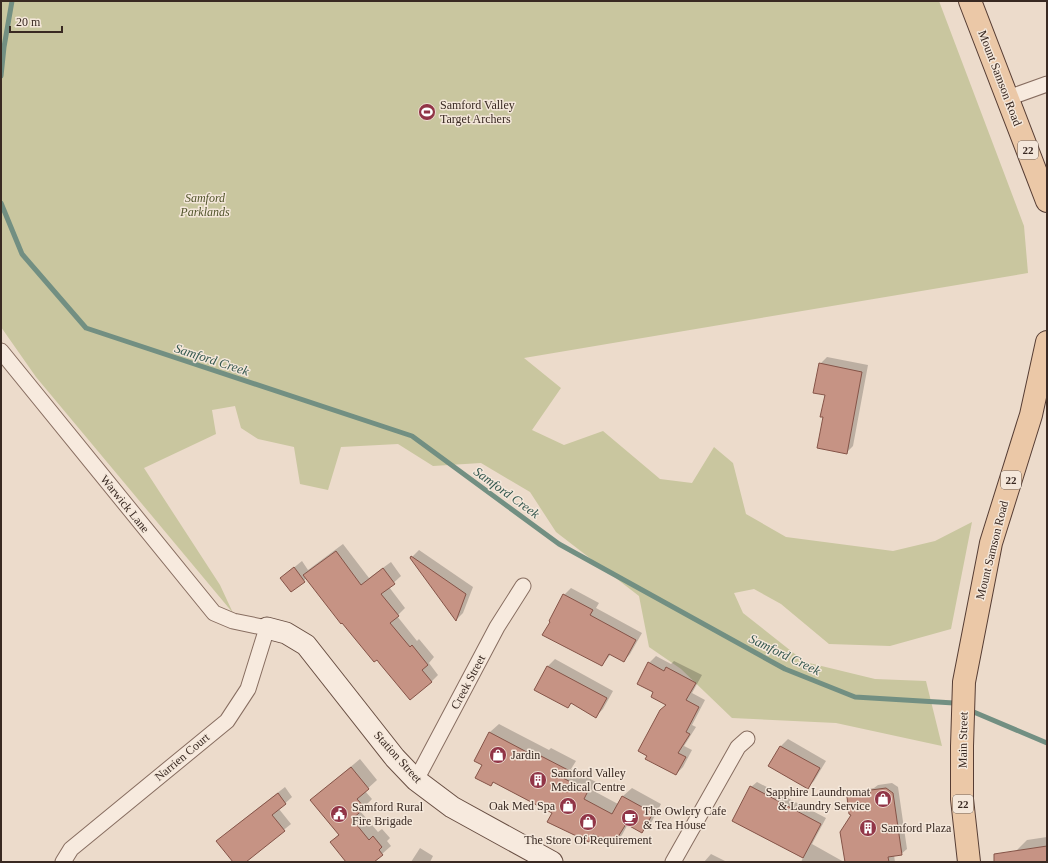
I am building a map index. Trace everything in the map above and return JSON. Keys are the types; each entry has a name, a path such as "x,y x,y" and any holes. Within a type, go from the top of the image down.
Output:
{"main road":[{"name":"Mount Samson Road","path":"970,1 1047,201"},
{"name":"Mount Samson Road","path":"976,619 992,543 1031,415 1047,342"},
{"name":"Main Street","path":"969,862 962,799 962,746 964,682 976,619"}],"street":[{"path":"1008,98 1047,84"},
{"name":"Warwick Lane","path":"1,351 214,613 233,621 267,628"},
{"name":"Creek Street","path":"416,780 497,627 523,586"},
{"name":"Station Street","path":"267,628 286,633 306,645 395,758 416,780 452,807 552,862"},
{"name":"Narrien Court","path":"62,862 71,848 227,720 248,689 267,628"},
{"path":"673,862 738,747 747,739"}],"green space":[{"name":"Samford Parklands","path":"1,1 939,1 1024,226 1028,273 524,358 561,388 532,430 564,445 603,431 660,479 692,483 714,447 733,463 746,514 786,537 893,551 935,541 972,522 951,629 890,646 829,644 781,604 754,589 734,593 743,613 805,662 875,679 926,681 942,746 836,723 732,718 681,669 649,647 639,596 556,532 530,492 481,463 433,466 398,444 341,447 328,490 300,484 294,447 258,439 241,428 235,406 212,410 216,434 144,468 220,585 233,613 36,377 1,327"}],"building":[{"path":"819,363 862,372 847,454 817,448 823,417 820,417 825,395 813,393"},
{"path":"336,551 361,585 383,568 395,584 381,594 399,616 390,623 410,647 412,645 428,665 422,670 432,682 410,700 377,660 374,662 342,623 341,624 303,575"},
{"path":"411,556 466,594 456,621 410,558"},
{"path":"294,567 305,582 291,592 280,578"},
{"path":"563,594 593,610 590,615 636,640 624,662 609,654 602,666 542,635"},
{"path":"648,662 664,671 666,667 696,683 686,700 699,707 686,732 690,734 678,753 686,757 676,775 645,759 647,756 638,751 660,710 666,705 651,697 653,692 637,684"},
{"path":"547,666 607,698 596,718 571,703 568,708 534,690"},
{"path":"489,732 540,759 541,756 568,770 563,778 588,791 584,799 612,814 622,796 653,813 642,833 626,824 613,845 593,834 589,842 547,822 552,813 493,782 491,786 475,778 482,765 474,761"},
{"path":"780,746 820,768 808,789 768,766"},
{"name":"Samford Rural Fire Brigade","path":"351,767 369,789 357,799 365,808 352,819 369,840 373,836 382,847 379,850 383,855 374,862 346,862 330,842 339,835 310,800"},
{"path":"750,786 821,824 803,858 732,821"},
{"name":"Samford Plaza","path":"886,788 893,793 902,855 888,857 889,862 845,862 840,832 851,815 849,814 847,797 870,793 871,790"},
{"path":"278,793 286,804 272,815 285,831 246,862 233,862 216,841"},
{"path":"1047,846 1047,862 994,862 994,854"}],"waterway":[{"name":"Samford Creek","path":"1,76 4,47 12,1"},
{"name":"Samford Creek","path":"1,203 22,254 86,328 412,436 559,544 785,669 855,697 954,703 958,705"},
{"name":"Samford Creek","path":"969,710 1047,743"}],"place":[{"name":"Samford Valley Target Archers","path":"427,112"},
{"name":"Jardin","path":"498,755"},
{"name":"Samford Valley Medical Centre","path":"538,780"},
{"name":"Sapphire Laundromat & Laundry Service","path":"883,799"},
{"name":"Oak Med Spa","path":"568,806"},
{"name":"Samford Rural Fire Brigade","path":"339,814"},
{"name":"The Owlery Cafe & Tea House","path":"630,818"},
{"name":"The Store Of Requirement","path":"588,822"},
{"name":"Samford Plaza","path":"868,828"}]}
